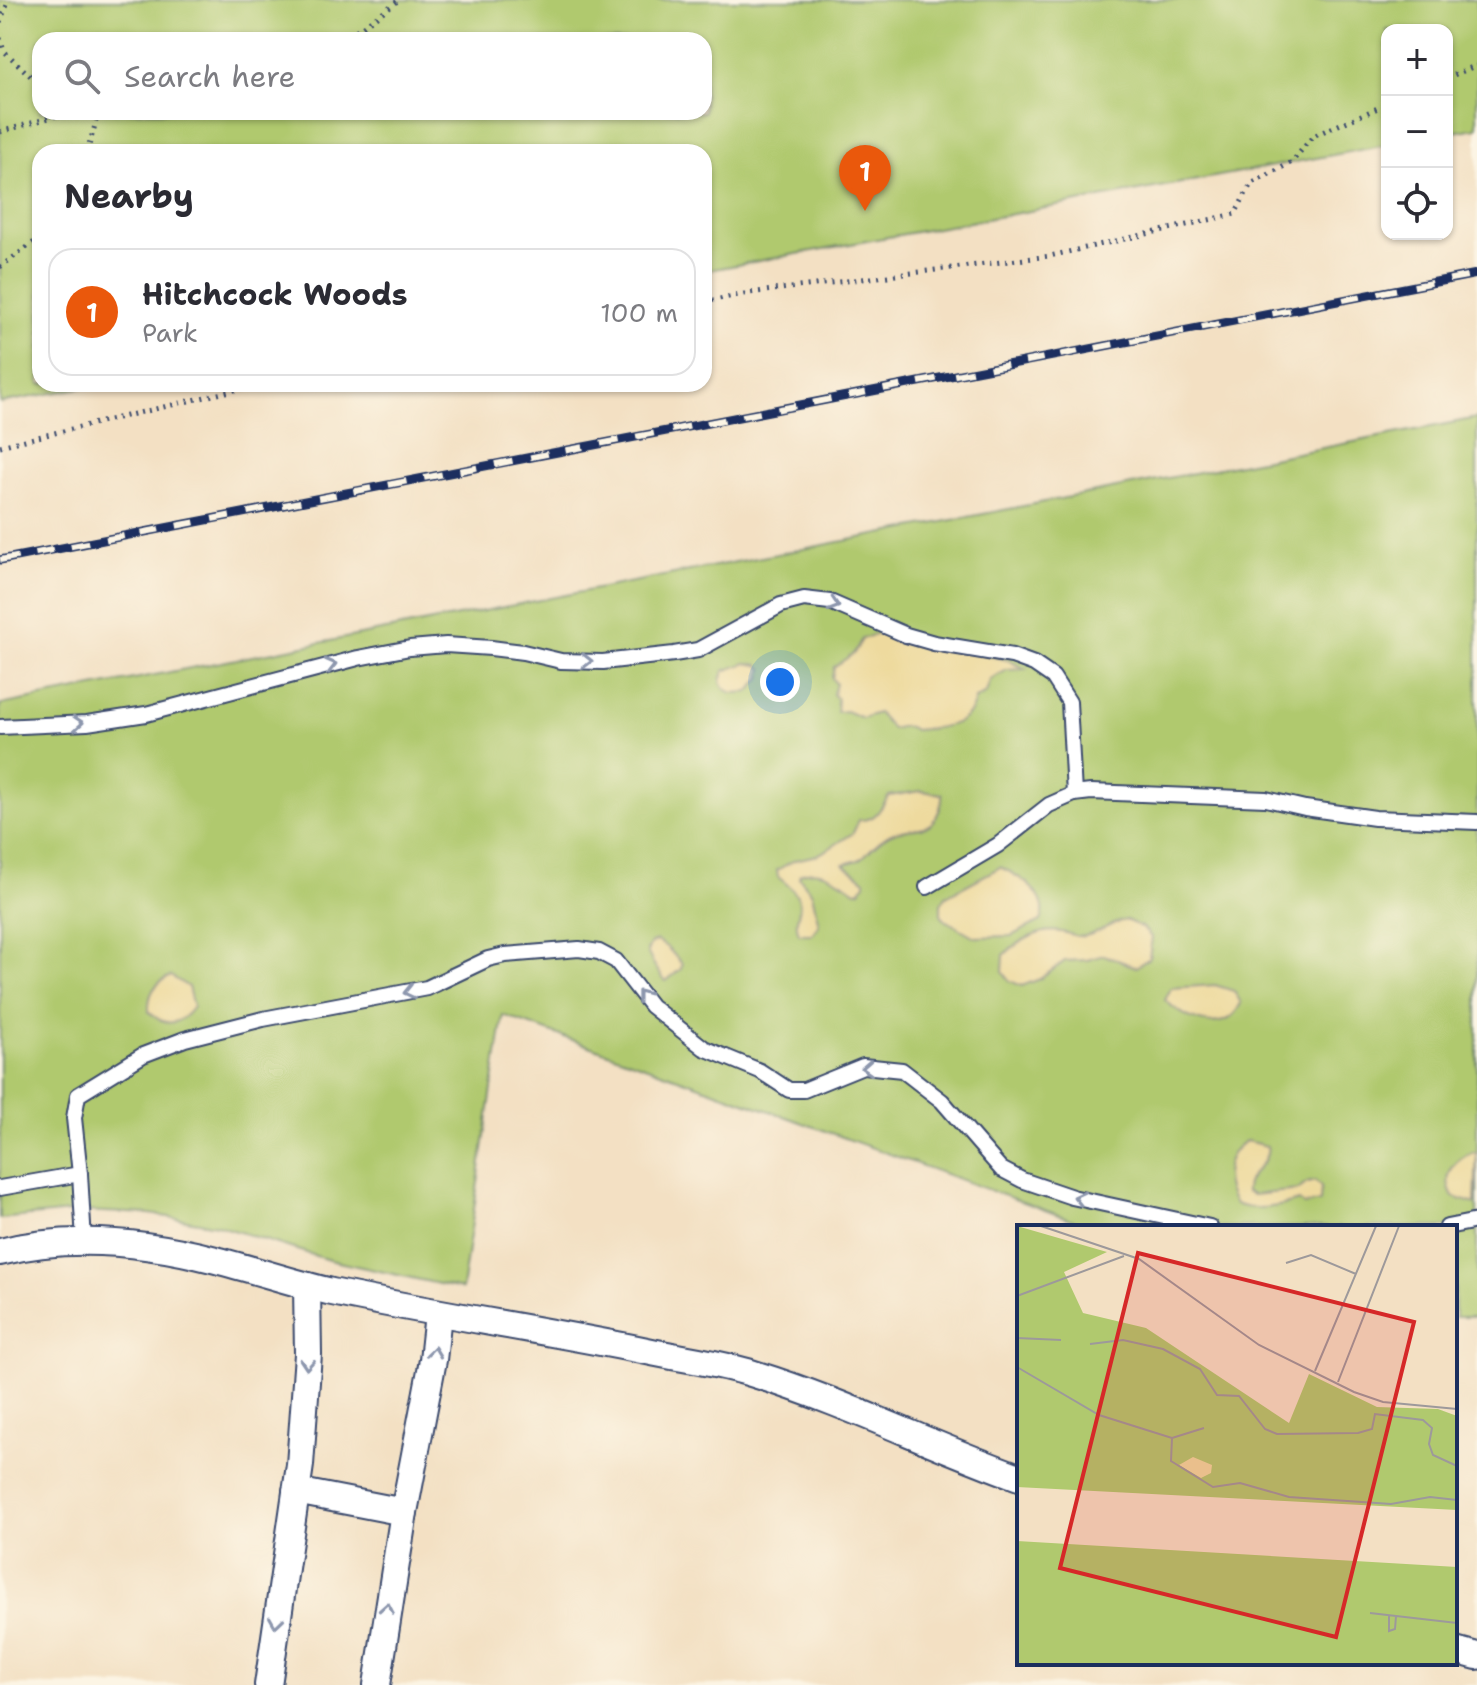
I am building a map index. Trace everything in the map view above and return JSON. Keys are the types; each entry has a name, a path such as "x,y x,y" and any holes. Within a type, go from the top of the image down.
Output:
{"street":[{"path":"0,1252 57,1242 84,1241 213,1259 307,1286 438,1314 544,1330 752,1373 867,1414 1017,1476"},
{"path":"268,1685 296,1491 308,1354 307,1286"},
{"path":"377,1685 404,1512 433,1360 438,1314"},
{"path":"296,1491 404,1512"},
{"path":"1457,1651 1477,1656"}],"lane":[{"path":"0,727 87,723 146,714 300,673 410,648 446,645 491,648 561,661 603,662 686,652 698,650 781,605 804,599 830,602 906,635 934,643 1012,656 1034,664 1053,677 1069,702 1074,794"},
{"path":"927,887 998,845 1049,805 1074,794 1091,792 1266,799 1375,818 1475,822"},
{"path":"84,1241 74,1118 78,1095 143,1055 185,1039 263,1019 427,988 488,959 579,949 599,952 616,961 651,1006 704,1048 760,1071 789,1090 804,1090 863,1066 902,1070 942,1101 1001,1169 1022,1180 1072,1197 1201,1225"},
{"path":"0,1188 80,1174"},
{"path":"1457,1225 1477,1221"}],"path":[{"path":"352,32 399,0"},
{"path":"0,22 5,1"},
{"path":"0,38 4,51 32,77"},
{"path":"1453,75 1477,65"},
{"path":"712,301 764,291 1050,256 1235,214 1251,184 1292,162 1313,136 1381,107"},
{"path":"0,132 42,120"},
{"path":"89,144 97,120"},
{"path":"0,267 32,244"},
{"path":"0,446 226,392"}],"green space":[{"path":"0,0 1477,0 1477,128 1453,132 1453,24 1381,24 1381,146 712,270 712,144 32,144 32,392 58,392 0,403"},
{"path":"1477,418 1477,1317 1457,1317 1457,1225 1086,1225 503,1015 462,1289 329,1260 217,1225 150,1214 81,1211 0,1219 0,705"}],"sand":[{"path":"878,633 895,641 900,641 900,637 1008,660 1025,669 1007,670 990,680 986,693 975,699 967,716 952,725 914,730 903,726 892,729 878,713 862,718 846,711 837,712 837,699 833,694 836,684 832,678 834,667 854,653 862,639"},
{"path":"746,663 759,665 763,669 761,678 749,692 729,691 721,681 724,671"},
{"path":"921,791 942,794 940,809 932,823 891,834 862,858 844,864 865,880 860,890 856,891 836,878 815,871 800,874 799,877 812,893 819,925 813,934 799,934 797,919 800,902 790,887 778,877 777,870 795,860 817,855 853,833 859,820 874,816 889,796"},
{"path":"1000,867 1032,888 1042,904 1041,921 1011,936 975,937 945,920 941,914 941,904 946,896"},
{"path":"1126,920 1143,928 1152,938 1149,958 1136,967 1104,955 1065,961 1040,979 1022,986 1010,981 1003,972 1004,955 1030,937 1053,931 1085,936"},
{"path":"657,941 682,964 681,969 666,981 647,951 651,943"},
{"path":"171,976 188,987 193,1007 178,1021 167,1022 149,1012 149,1006 156,986"},
{"path":"1215,985 1234,991 1241,1003 1226,1020 1216,1023 1194,1019 1165,1000 1171,988"},
{"path":"1246,1141 1267,1146 1267,1153 1249,1179 1246,1192 1253,1195 1298,1190 1315,1181 1321,1187 1320,1202 1304,1205 1299,1201 1259,1208 1235,1204 1228,1187 1227,1170 1233,1153"},
{"path":"1477,1153 1475,1204 1453,1197 1448,1182 1455,1164"}],"railway":[{"path":"0,560 1477,274"}],"place":[{"name":"Hitchcock Woods","path":"865,211"}]}
